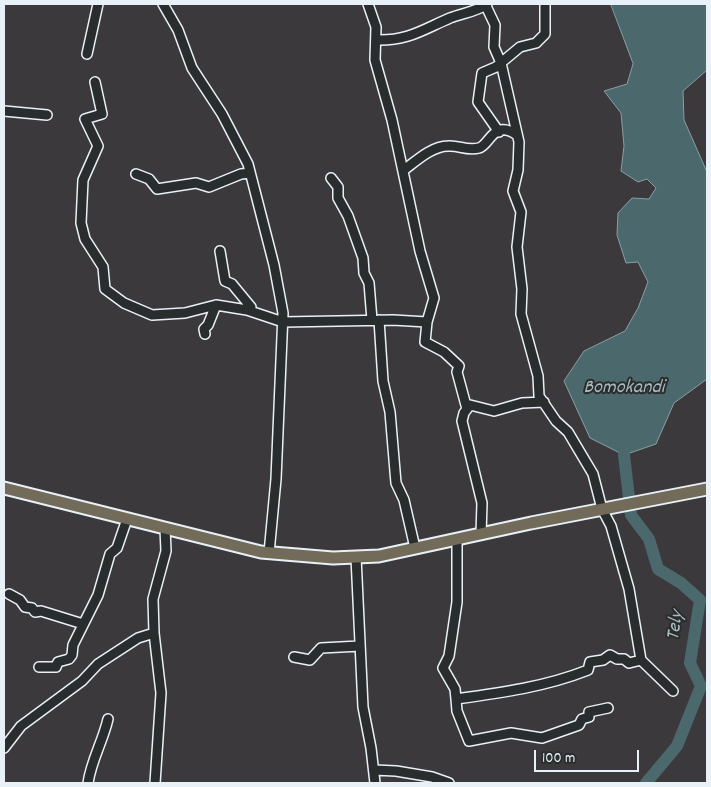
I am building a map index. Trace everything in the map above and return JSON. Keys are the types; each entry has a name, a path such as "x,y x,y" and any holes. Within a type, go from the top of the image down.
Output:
{"main road":[{"path":"4,488 269,553 333,558 379,556 707,489"}],"street":[{"path":"87,54 98,4"},
{"path":"163,4 178,30 192,68 222,114 250,173 274,265 283,322 276,488 269,553"},
{"path":"368,4 376,27 375,60 404,170 420,252 434,298 427,322 425,342 444,352 459,366 457,372 467,409"},
{"path":"376,40 412,37 486,4 495,25 494,47 502,63 517,135 518,170 514,191 521,212 516,246 522,288 521,314 538,376 539,396 556,421 568,432 593,474 608,509 629,589 641,660 672,691"},
{"path":"499,132 478,102 477,97 482,73 502,63 520,46 536,43 545,34 545,4"},
{"path":"95,82 102,114 85,119 98,146 83,180 81,223 85,239 103,267 105,289 124,303 152,315 185,313 216,305 247,310 283,322 376,320 427,322"},
{"path":"4,111 47,116"},
{"path":"404,170 432,151 449,145 466,150 481,148 487,139 499,132 511,131 517,135"},
{"path":"136,174 149,179 157,189 207,183 250,173"},
{"path":"331,178 338,187 338,198 348,216 363,258 364,273 369,283 376,320 383,381 390,412 396,483 404,500 415,548"},
{"path":"220,251 222,276 246,299 251,307 247,310"},
{"path":"205,334 204,329 208,325 216,305"},
{"path":"481,534 482,503 462,421 467,409 470,405 494,411 522,403 544,402"},
{"path":"39,667 56,667 58,662 69,659 83,624 98,595 110,554 117,548 128,519"},
{"path":"155,783 161,693 154,633 153,599 166,551 165,528"},
{"path":"456,539 458,602 449,656 443,668 455,689 457,711 468,741 511,734 542,738 579,725 582,719 589,717 589,712 608,708"},
{"path":"356,557 363,707 375,783"},
{"path":"9,594 36,612 41,611 83,624"},
{"path":"4,748 21,726 82,681 98,664 138,638 154,633"},
{"path":"294,656 310,660 321,648 360,646"},
{"path":"456,699 480,698 572,677 588,670 590,662 602,660 610,655 617,659 624,659 629,663 641,660"},
{"path":"88,783 92,765 99,750 108,719"},
{"path":"374,770 396,771 449,783"}],"water":[{"name":"Bomokandi","path":"611,4 707,4 707,70 683,91 684,120 707,172 707,379 674,403 656,444 624,455 590,438 564,381 584,351 625,331 638,308 648,282 638,262 626,263 617,235 618,213 632,198 649,199 656,188 647,179 638,182 621,171 624,146 621,113 604,91 627,84 633,64"}],"waterway":[{"name":"Tely","path":"624,455 631,515 649,539 658,569 681,583 700,600 690,663 701,686 677,746 646,783"},
{"name":"Tely","path":"701,686 707,688"}]}
